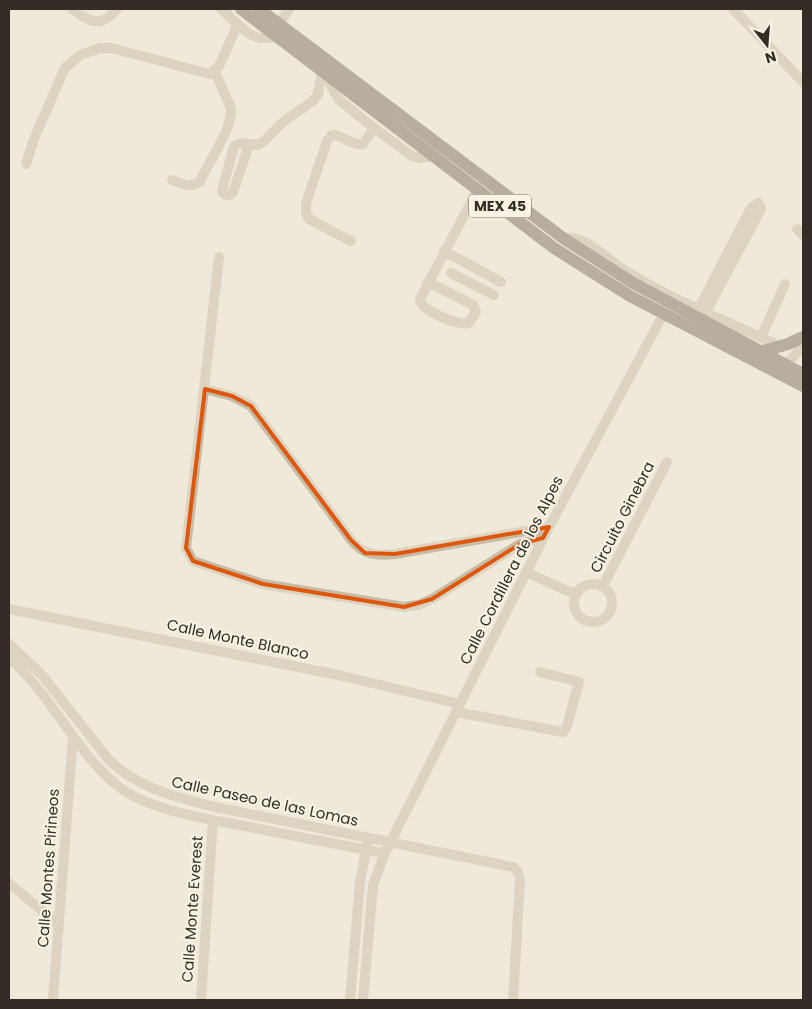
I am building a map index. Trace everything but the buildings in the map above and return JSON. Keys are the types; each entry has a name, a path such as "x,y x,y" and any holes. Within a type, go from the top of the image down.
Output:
{"main road":[{"name":"MEX 45","path":"241,9 277,30 563,238 633,283 755,355 782,370 799,374 803,386"},
{"name":"MEX 45","path":"259,9 277,30 324,72 554,248 630,296 755,355"},
{"path":"799,374 774,381 762,373 755,355 781,347 803,337"}],"street":[{"path":"72,9 88,21 99,22 110,17 117,9"},
{"path":"221,9 253,37 261,40 277,30 289,9"},
{"path":"733,9 803,82"},
{"path":"172,180 187,186 193,186 200,182 223,138 231,108 215,72 238,24"},
{"path":"26,164 34,139 65,68 80,54 100,48 111,48 200,72 215,72"},
{"path":"324,72 338,99 374,128 412,156 420,158 434,156"},
{"path":"249,145 234,192 230,195 224,194 222,190 234,146 241,143 249,145 263,142 284,121 313,101 318,94 324,72"},
{"path":"351,242 309,219 306,213 306,203 326,141 332,136 341,135 357,145 363,144 374,128"},
{"path":"428,282 473,305 476,312 466,324 458,323 424,308 420,299 428,282 478,189"},
{"path":"758,203 761,207 760,211 702,310 751,208 758,203"},
{"path":"563,238 579,239 624,270 702,310 781,347"},
{"path":"444,252 501,282"},
{"path":"219,257 186,548 193,561 263,584 404,607 418,605 432,599 520,544 543,538"},
{"path":"464,300 481,271"},
{"path":"451,273 494,295"},
{"path":"761,337 785,284"},
{"name":"Calle Cordillera de los Alpes","path":"390,843 543,538 664,313"},
{"path":"782,370 803,346"},
{"path":"205,389 232,396 251,406 351,540 365,553 376,555 404,553 549,527"},
{"name":"Circuito Ginebra","path":"603,586 667,462"},
{"path":"526,572 576,595"},
{"name":"Circuito Ginebra","path":"589,584 603,586 610,594 612,606 607,615 597,621 586,620 580,616 575,606 576,595 582,587 589,584"},
{"name":"Calle Monte Blanco","path":"9,609 338,675 458,708 563,732 568,726 579,682 540,672"},
{"name":"Calle Paseo de las Lomas","path":"9,644 42,675 110,760 122,772 145,786 167,795 215,807 369,839 506,864 518,872 520,880 513,1000"},
{"name":"Calle Paseo de las Lomas","path":"9,658 33,681 73,738 95,765 129,793 157,805 214,820 385,853"},
{"name":"Calle Montes Pirineos","path":"53,1000 73,738"},
{"name":"Calle Monte Everest","path":"201,1000 214,820"},
{"name":"Calle Paseo de las Lomas","path":"350,1000 360,882 369,839"},
{"path":"363,1000 374,885 390,843"},
{"path":"9,883 59,925"}],"highlighted area":[{"path":"205,389 232,396 251,406 351,540 365,553 395,554 549,527 543,538 520,544 432,599 404,607 263,584 193,561 186,548"}]}
